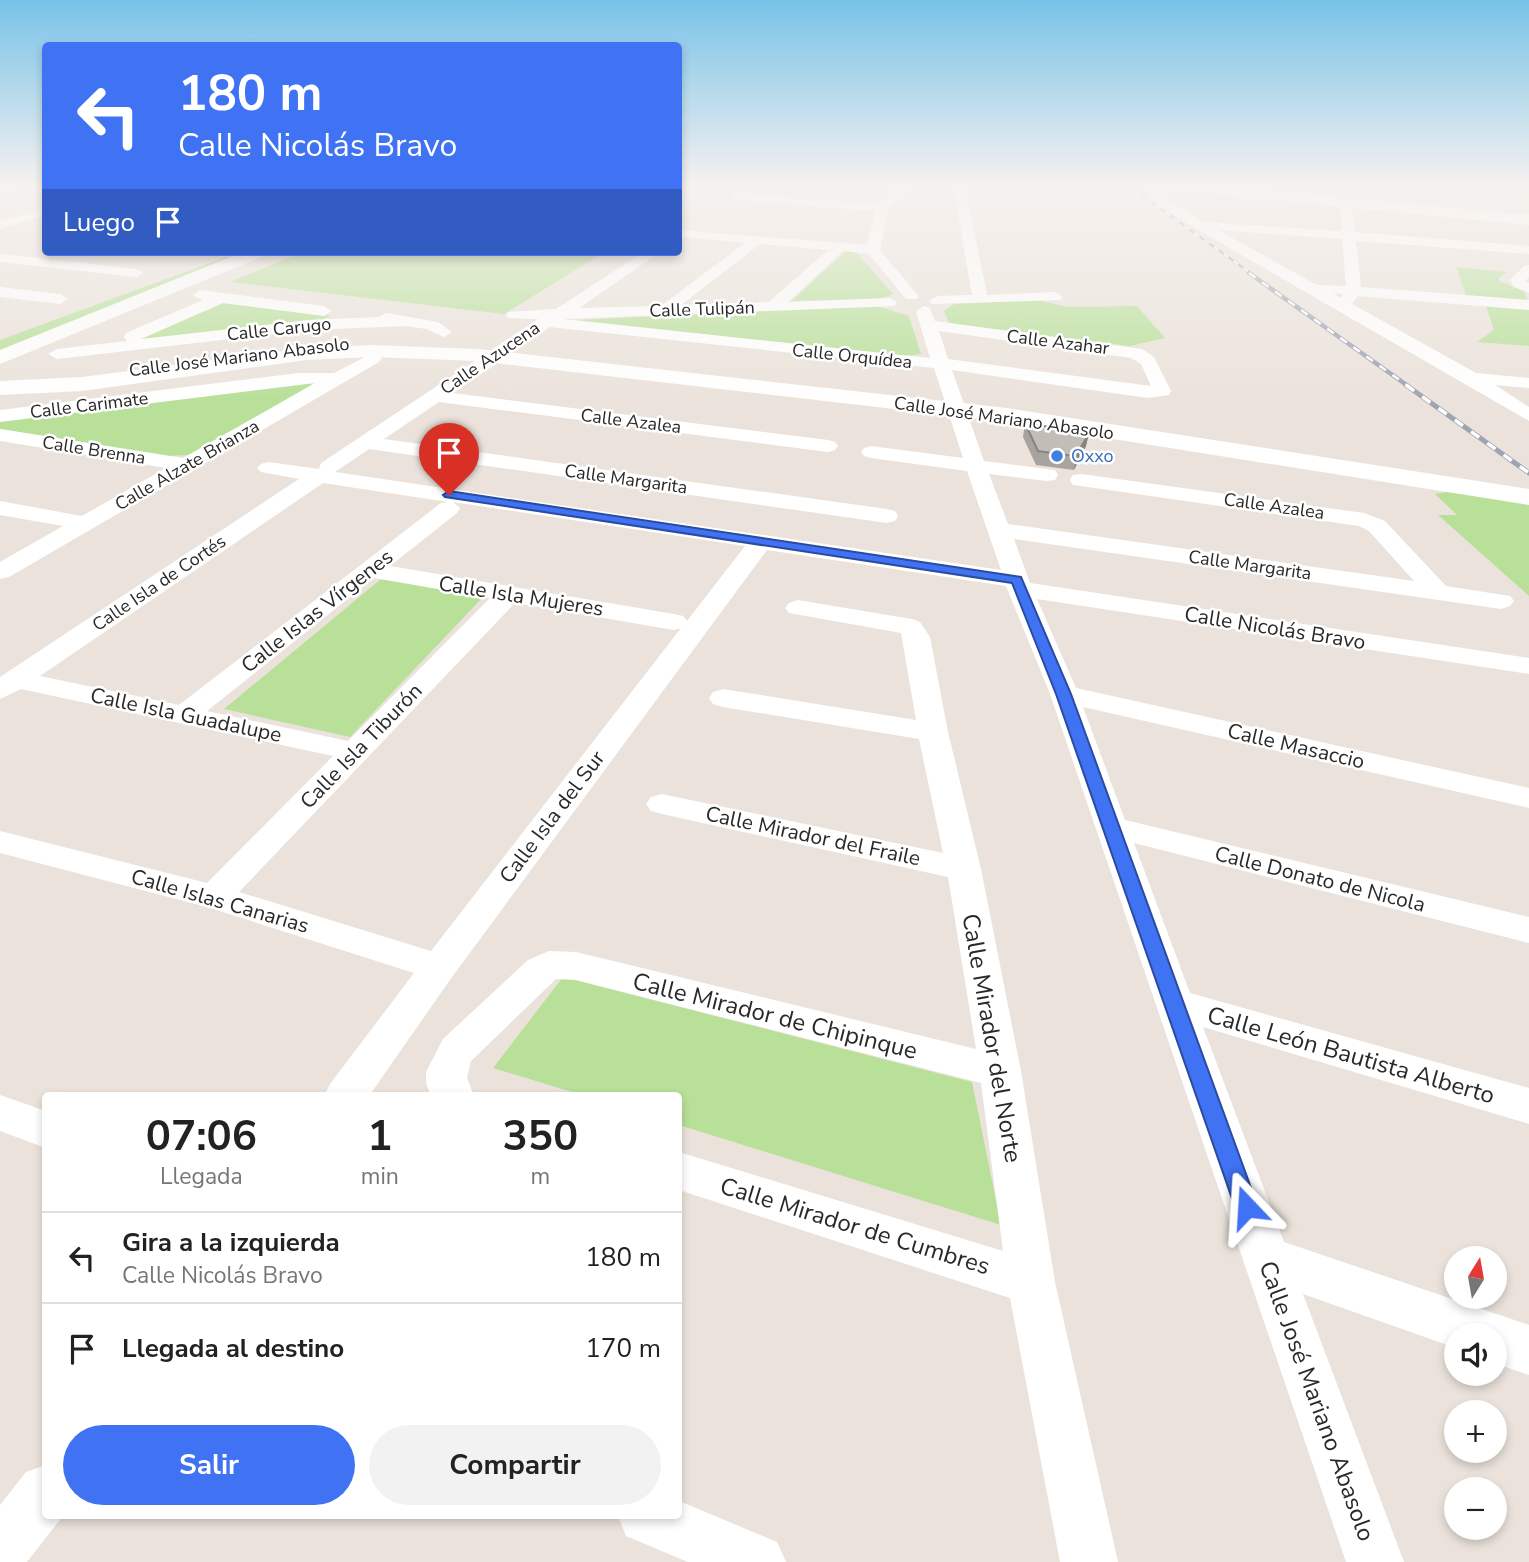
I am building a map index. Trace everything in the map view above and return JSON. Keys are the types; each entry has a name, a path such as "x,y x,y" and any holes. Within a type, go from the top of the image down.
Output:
{"street":[{"path":"0,292 56,308 213,257"},
{"path":"0,358 246,257"},
{"name":"Calle Azucena","path":"323,471 434,396 485,355 551,318 645,257"},
{"path":"665,310 735,257"},
{"path":"773,307 829,257"},
{"path":"879,257 911,296 930,312"},
{"path":"972,257 980,300"},
{"path":"1255,257 1470,377 1529,415"},
{"path":"1343,306 1354,290 1350,257"},
{"path":"0,258 136,273"},
{"path":"1529,269 1517,280 1519,284 1529,288"},
{"path":"1311,288 1529,305"},
{"path":"200,295 405,321 432,325 444,331"},
{"path":"911,296 894,299 890,303 900,309 930,312 980,300 1055,297"},
{"path":"101,350 220,298"},
{"name":"Calle Tulipán","path":"514,315 551,318 665,310 890,303"},
{"name":"Calle José Mariano Abasolo","path":"930,312 941,366 956,410 1019,585 1064,694 1375,1562"},
{"name":"Calle Azahar","path":"930,312 1139,354 1149,361 1163,390 1159,393"},
{"name":"Calle Orquídea","path":"551,318 941,366 979,368 1159,393"},
{"name":"Calle Carugo","path":"57,372 101,350 170,359 201,355 308,325 405,321"},
{"name":"Calle José Mariano Abasolo","path":"0,377 201,355 351,351 485,355 1007,415 1529,497"},
{"path":"201,355 212,389"},
{"name":"Calle Alzate Brianza","path":"0,572 373,358"},
{"name":"Calle Carimate","path":"170,359 178,394"},
{"name":"Calle José Mariano Abasolo","path":"0,388 57,372"},
{"path":"1470,377 1529,383"},
{"name":"Calle Carimate","path":"0,415 299,378 338,378"},
{"name":"Calle Azalea","path":"434,396 828,446"},
{"name":"Calle Brenna","path":"0,435 187,465"},
{"name":"Calle Margarita","path":"365,442 887,516"},
{"path":"870,452 1047,475"},
{"name":"Calle Nicolás Bravo","path":"268,468 323,471 1529,666"},
{"name":"Calle Isla de Cortés","path":"8,685 323,471"},
{"name":"Calle Azalea","path":"1082,480 1364,520 1377,526 1437,591"},
{"path":"0,508 85,523"},
{"name":"Calle Islas Vírgenes","path":"186,714 449,508"},
{"name":"Calle Margarita","path":"999,530 1501,601"},
{"name":"Calle Isla del Sur","path":"348,1092 439,967 762,540"},
{"name":"Calle Isla Mujeres","path":"368,570 674,622"},
{"name":"Calle Isla Tiburón","path":"214,897 509,594"},
{"name":"Calle Mirador del Norte","path":"799,608 911,628 917,637 933,732 964,869 1000,1071 1031,1282 1089,1562"},
{"name":"Calle Isla Guadalupe","path":"8,685 186,714 355,752"},
{"name":"Calle Masaccio","path":"1064,694 1529,798"},
{"path":"723,698 933,732"},
{"name":"Calle Mirador del Fraile","path":"662,804 964,869"},
{"name":"Calle Donato de Nicola","path":"1112,827 1529,930"},
{"name":"Calle Islas Canarias","path":"0,842 214,897 439,967"},
{"name":"Calle Mirador de Chipinque","path":"450,1091 445,1076 448,1064 457,1050 550,965 576,966 1000,1071"},
{"name":"Calle León Bautista Alberto","path":"1173,1003 1529,1106"},
{"path":"0,1113 42,1129"},
{"name":"Calle Mirador de Cumbres","path":"682,1172 1031,1282"},
{"path":"1265,1258 1452,1323"},
{"path":"1507,1342 1529,1350"},
{"path":"1,1548 42,1497"},
{"path":"653,1519 757,1562"}],"green space":[{"path":"226,257 233,257 0,351 0,340"},
{"path":"290,257 597,257 504,314 230,282"},
{"path":"840,257 860,257 893,294 880,299 792,301"},
{"path":"1456,267 1507,272 1499,281 1524,291 1528,301 1466,295"},
{"path":"1037,300 1068,307 1137,306 1165,338 1130,346 958,325 949,323 944,311 954,304"},
{"path":"221,303 326,314 329,317 319,321 142,341 140,338"},
{"path":"877,306 909,316 921,354 903,356 576,320"},
{"path":"1486,306 1529,310 1529,346 1477,342 1494,330"},
{"path":"311,383 312,386 190,455 168,456 0,429 0,420"},
{"path":"1447,492 1529,503 1529,596 1438,515 1457,515 1435,494"},
{"path":"381,579 485,595 350,737 224,709"},
{"path":"563,977 972,1082 1001,1225 682,1126 682,1092 572,1092 493,1068"}],"building":[{"path":"1025,423 1089,433 1076,456 1038,451"}],"railway":[{"path":"1228,257 1252,274"},
{"path":"1249,273 1408,386"},
{"path":"1406,385 1529,473"}],"place":[{"name":"Oxxo","path":"1057,456"}],"route":[{"path":"449,495 1017,580 1064,694 1247,1207"}]}
